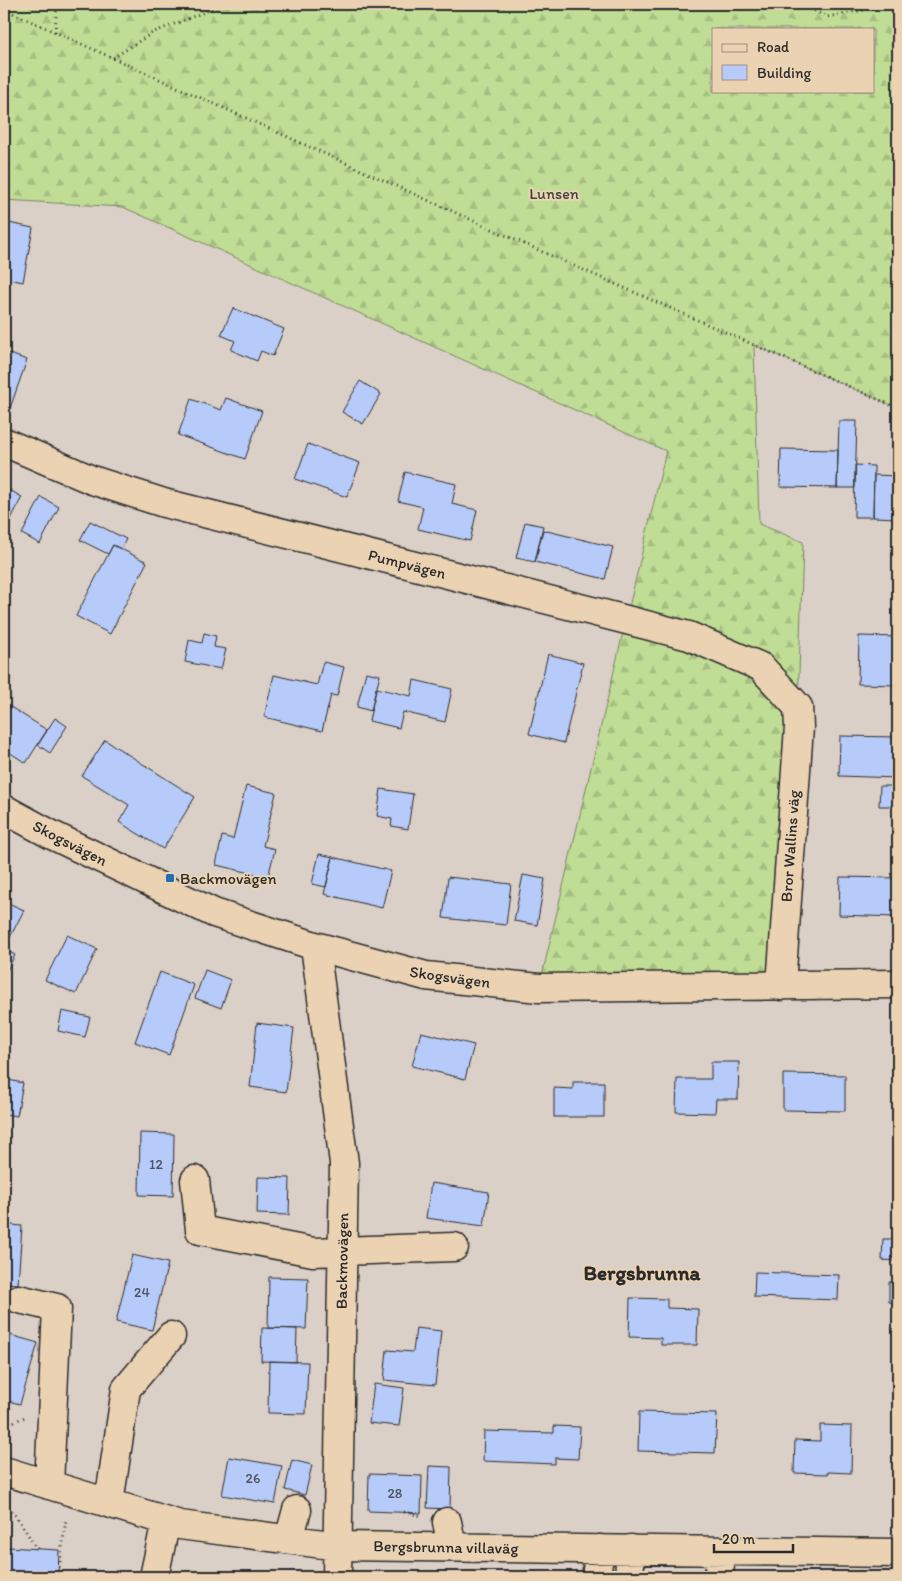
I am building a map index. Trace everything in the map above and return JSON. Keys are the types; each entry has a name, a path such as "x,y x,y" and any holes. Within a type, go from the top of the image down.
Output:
{"street":[{"name":"Pumpvägen","path":"4,442 92,480 164,503 689,636 761,667 798,706"},
{"name":"Bror Wallins väg","path":"782,986 799,726 798,706"},
{"name":"Skogsvägen","path":"4,809 52,836 214,913 315,946 426,976 540,988 898,984"},
{"name":"Backmovägen","path":"315,946 344,1163 337,1577"},
{"path":"196,1180 200,1230 313,1252 454,1247"},
{"path":"18,1299 57,1308 59,1488"},
{"path":"109,1503 126,1389 170,1336"},
{"name":"Bergsbrunna villaväg","path":"4,1471 180,1525 338,1546 450,1535 600,1549 898,1552"},
{"path":"290,1540 296,1510"},
{"path":"154,1577 166,1521"},
{"path":"596,1577 600,1549"},
{"path":"629,1577 631,1549"},
{"path":"719,1577 721,1550"}],"path":[{"path":"55,32 56,4"},
{"path":"113,58 152,34 224,4"},
{"path":"801,4 827,17 895,4"},
{"path":"4,9 547,254 898,408"},
{"path":"4,1421 13,1422 32,1413"},
{"path":"58,1577 59,1488"},
{"path":"4,1504 16,1516 37,1549"}],"green space":[{"name":"Lunsen","path":"4,4 898,4 898,408 754,345 759,524 803,542 798,707 781,986 539,988 666,451 123,207 4,200"}],"building":[{"path":"4,222 33,228 23,282 4,278"},
{"path":"233,308 284,329 273,356 261,351 257,361 231,350 235,341 221,335"},
{"path":"4,352 27,360 9,411 4,410"},
{"path":"360,381 381,394 363,424 342,412"},
{"path":"226,398 262,411 245,459 178,435 191,399 221,410"},
{"path":"839,421 857,421 855,488 837,488"},
{"path":"308,444 360,463 347,497 295,479"},
{"path":"781,449 838,450 837,488 780,487"},
{"path":"855,465 874,466 873,517 854,517"},
{"path":"405,472 456,484 452,504 477,510 470,541 418,529 423,507 398,501"},
{"path":"874,475 898,476 898,518 873,517"},
{"path":"4,487 22,497 4,533"},
{"path":"41,497 59,507 40,544 22,534"},
{"path":"90,521 126,539 121,549 113,545 108,554 80,540"},
{"path":"525,522 543,526 535,562 516,558"},
{"path":"543,530 613,547 605,579 535,562"},
{"path":"113,545 147,562 110,634 76,616"},
{"path":"204,633 216,636 214,647 226,649 221,669 185,662 189,640 202,643"},
{"path":"859,636 898,637 898,685 858,684"},
{"path":"548,654 583,663 564,743 529,734"},
{"path":"323,662 344,667 337,696 331,695 322,731 264,717 274,675 317,685"},
{"path":"366,672 380,675 371,711 357,707"},
{"path":"414,680 452,689 445,722 403,712 399,728 369,721 376,688 411,696"},
{"path":"4,703 47,730 26,763 4,749"},
{"path":"55,718 67,726 50,753 38,745"},
{"path":"840,736 898,737 898,778 839,776"},
{"path":"105,740 195,797 163,849 119,822 129,805 82,776"},
{"path":"246,786 276,793 263,846 275,849 268,877 216,865 222,836 233,839"},
{"path":"880,786 898,786 898,806 879,806"},
{"path":"381,789 413,794 408,829 391,826 392,819 377,816"},
{"path":"319,854 333,857 326,887 312,884"},
{"path":"333,857 391,871 382,908 324,894"},
{"path":"523,875 545,879 537,925 514,921"},
{"path":"448,877 511,884 506,925 443,918"},
{"path":"840,877 895,878 895,917 839,915"},
{"path":"4,901 24,910 4,949"},
{"path":"67,935 97,949 76,994 45,980"},
{"path":"4,949 15,955 4,976"},
{"path":"205,970 231,980 221,1008 195,998"},
{"path":"160,972 194,985 169,1055 135,1042"},
{"path":"62,1011 90,1017 85,1037 58,1031"},
{"path":"257,1023 294,1028 286,1092 250,1087"},
{"path":"421,1032 474,1045 465,1079 412,1066"},
{"path":"711,1062 739,1062 738,1099 716,1099 715,1113 676,1112 677,1079 711,1079"},
{"path":"783,1074 845,1075 845,1111 783,1110"},
{"path":"4,1079 23,1083 17,1116 4,1114"},
{"path":"573,1082 604,1082 604,1117 554,1117 554,1088 573,1089"},
{"path":"140,1133 174,1134 173,1196 139,1195"},
{"path":"258,1177 290,1178 289,1215 257,1214"},
{"path":"431,1183 489,1192 484,1226 426,1218"},
{"path":"4,1224 22,1226 18,1284 4,1283"},
{"path":"883,1239 898,1239 898,1261 882,1260"},
{"path":"132,1255 168,1263 152,1330 116,1322"},
{"path":"755,1272 839,1275 838,1300 754,1297"},
{"path":"269,1277 308,1278 306,1329 268,1328"},
{"path":"889,1282 898,1282 898,1303 889,1302"},
{"path":"630,1298 667,1299 667,1308 698,1309 697,1345 661,1345 661,1338 629,1337"},
{"path":"262,1328 297,1329 296,1362 261,1361"},
{"path":"416,1328 441,1331 435,1385 384,1380 387,1350 413,1352"},
{"path":"10,1335 38,1343 20,1404 4,1400 4,1356"},
{"path":"269,1361 308,1362 306,1414 268,1413"},
{"path":"374,1384 404,1388 399,1426 369,1423"},
{"path":"639,1412 717,1414 715,1453 638,1451"},
{"path":"820,1425 852,1426 851,1473 794,1473 795,1440 820,1441"},
{"path":"554,1426 580,1427 578,1459 555,1458 555,1464 483,1461 484,1431 554,1433"},
{"path":"229,1457 282,1466 275,1504 222,1495"},
{"path":"292,1460 312,1465 305,1495 285,1490"},
{"path":"429,1466 451,1467 450,1509 427,1508"},
{"path":"369,1474 422,1476 421,1513 368,1511"},
{"path":"7,1547 59,1550 58,1577 5,1577"}],"place":[{"name":"Backmovägen","path":"170,878"}],"district":[{"name":"Bergsbrunna","path":"642,1272"}]}
